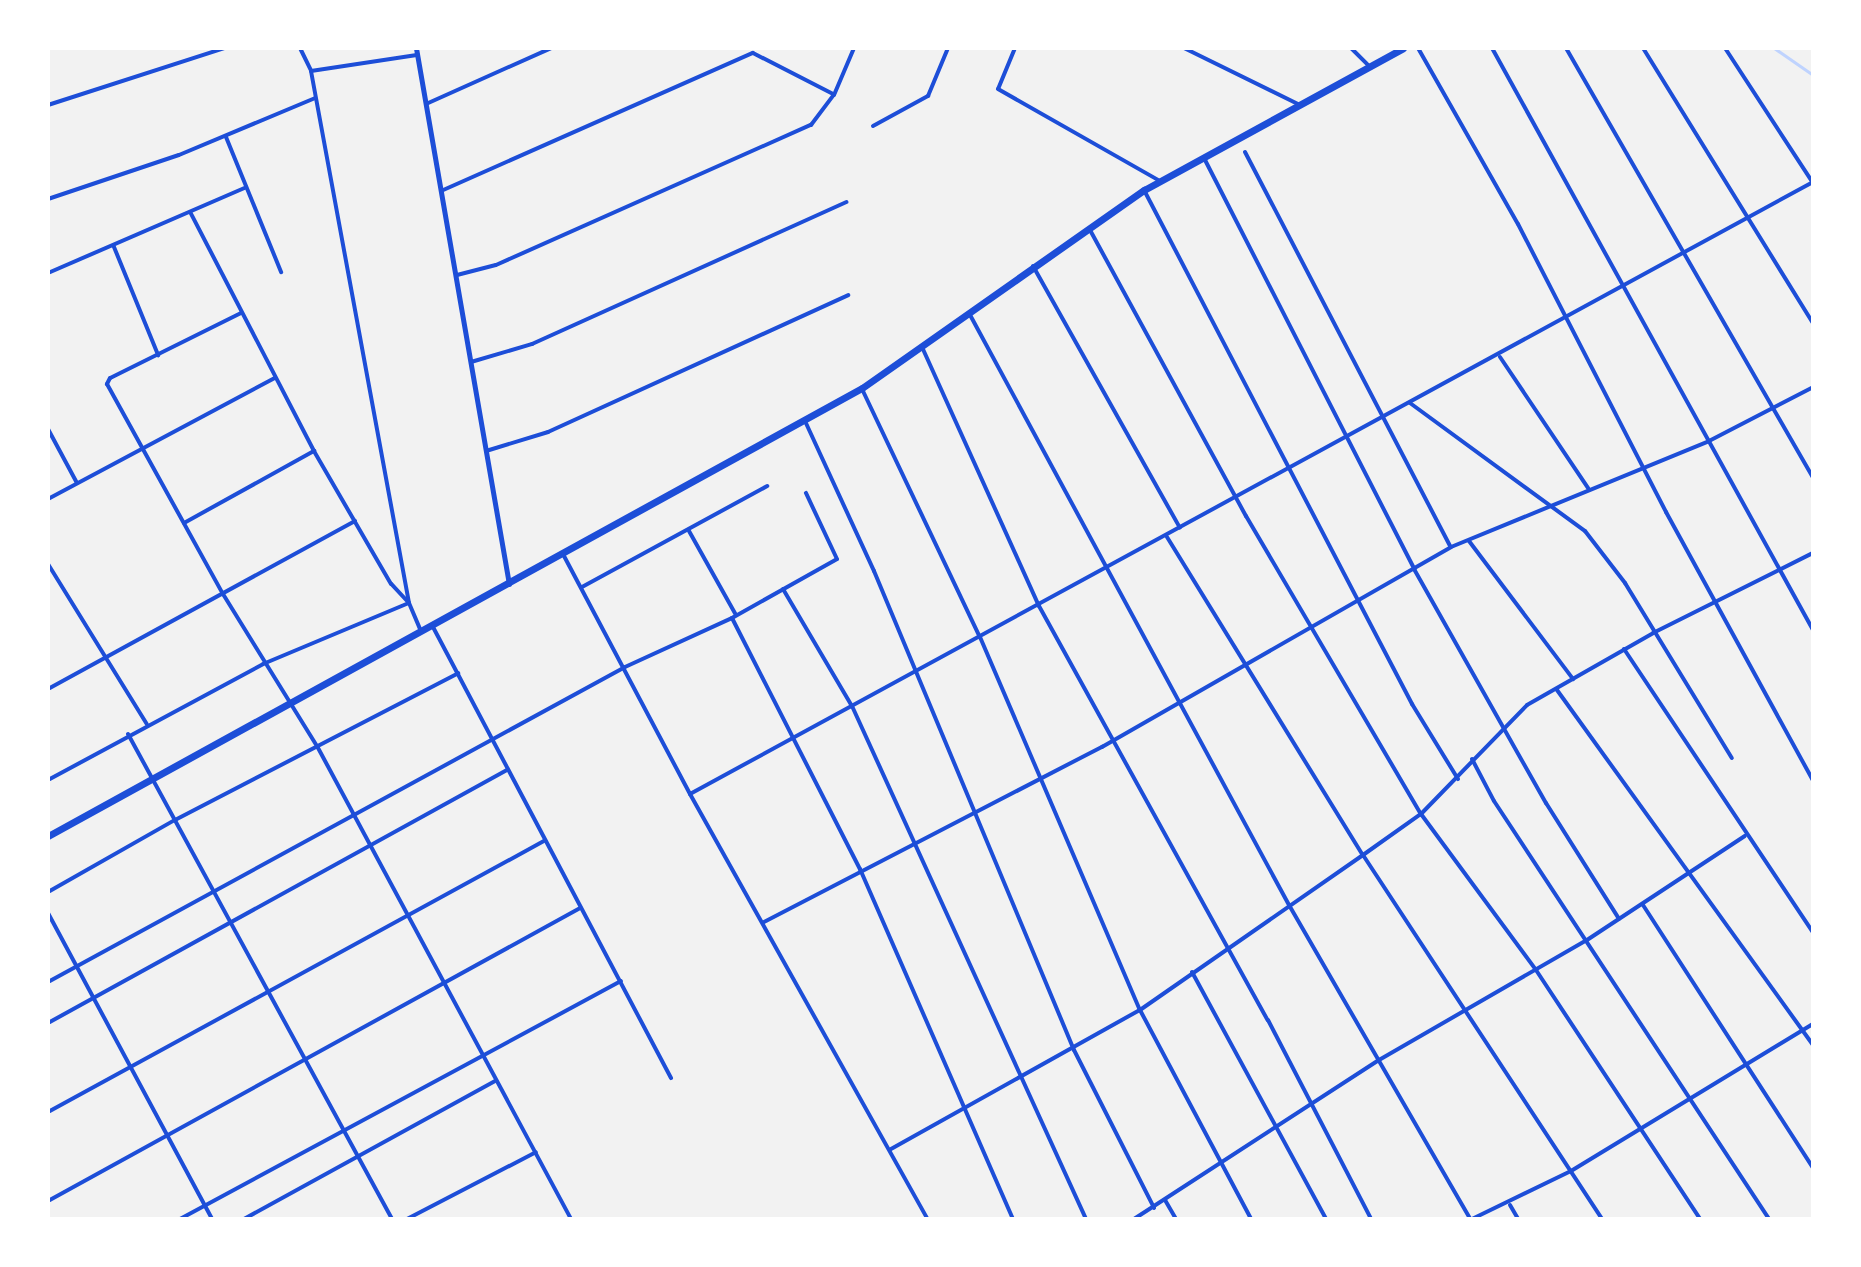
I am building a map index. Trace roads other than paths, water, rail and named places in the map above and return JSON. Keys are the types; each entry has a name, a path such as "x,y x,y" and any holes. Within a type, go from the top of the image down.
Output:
{"highway":[{"path":"48,836 564,556 862,388 1144,190 1402,48"}],"street":[{"path":"48,105 225,48"},
{"path":"300,48 311,71 409,603"},
{"path":"426,104 551,48"},
{"path":"457,275 496,265 817,120 834,95 854,48"},
{"path":"873,126 928,96 948,48"},
{"path":"1015,48 998,89 1160,181"},
{"path":"1184,48 1298,104"},
{"path":"1351,48 1369,66"},
{"path":"1418,48 1813,781"},
{"path":"1492,48 1813,630"},
{"path":"1566,48 1813,478"},
{"path":"1643,48 1813,323"},
{"path":"690,794 1500,357 1813,182 1725,48"},
{"path":"311,71 416,51 509,585"},
{"path":"441,191 754,51 834,95"},
{"path":"48,199 226,137 315,98"},
{"path":"226,137 244,188 281,272"},
{"path":"1245,152 1451,547"},
{"path":"1202,156 1414,569 1502,726 1619,919"},
{"path":"48,273 114,247 244,188"},
{"path":"1144,190 1289,470 1458,779"},
{"path":"471,362 532,344 846,202"},
{"path":"190,212 314,451 409,603 422,633"},
{"path":"1088,228 1236,497 1421,814 1536,970 1700,1219"},
{"path":"114,247 158,355"},
{"path":"1033,266 1180,528"},
{"path":"486,451 548,432 848,295"},
{"path":"241,313 108,381 263,664 317,746 571,1219"},
{"path":"969,313 1105,568 1182,701 1289,905 1471,1219 1510,1205 1571,1171 1637,1127 1813,1024"},
{"path":"922,347 1039,606 1227,946 1371,1219"},
{"path":"1500,357 1588,488"},
{"path":"48,499 144,451 275,378"},
{"path":"764,922 860,869 1112,741 1245,668 1451,547 1549,503 1709,441 1813,387"},
{"path":"862,388 980,637 1140,1010 1222,1159 1251,1219"},
{"path":"1410,403 1549,503 1602,551 1732,758"},
{"path":"805,421 917,673 1074,1050 1154,1208"},
{"path":"48,429 77,483"},
{"path":"184,523 314,451"},
{"path":"582,587 767,486"},
{"path":"48,982 355,818 625,667 734,616 837,558 806,493"},
{"path":"48,689 355,521"},
{"path":"689,531 860,869 1013,1219"},
{"path":"1166,536 1245,668 1465,1015 1602,1219"},
{"path":"1469,541 1573,679"},
{"path":"891,1149 1074,1050 1140,1010 1227,946 1421,814 1458,779 1502,726 1556,689 1653,633 1813,553"},
{"path":"564,556 690,794 928,1219"},
{"path":"48,564 147,724"},
{"path":"783,589 852,706 917,841 1086,1219"},
{"path":"48,780 128,734 263,664 409,603"},
{"path":"433,627 671,1078"},
{"path":"1624,649 1745,836 1813,932"},
{"path":"48,892 175,820 458,673"},
{"path":"1556,689 1692,873 1813,1045"},
{"path":"128,734 392,1219"},
{"path":"1472,759 1769,1219"},
{"path":"48,1023 507,770"},
{"path":"1134,1219 1222,1159 1275,1129 1379,1060 1465,1015 1692,873 1745,836"},
{"path":"48,1112 544,841"},
{"path":"1643,904 1813,1168"},
{"path":"48,1201 580,908"},
{"path":"48,913 212,1219"},
{"path":"1192,972 1240,1053 1275,1129 1326,1219"},
{"path":"180,1219 483,1052 621,981"},
{"path":"244,1219 495,1081"},
{"path":"407,1219 536,1152"},
{"path":"1165,1200 1176,1219"},
{"path":"1510,1205 1518,1219"}],"waterway":[{"path":"1774,48 1813,75"}]}
